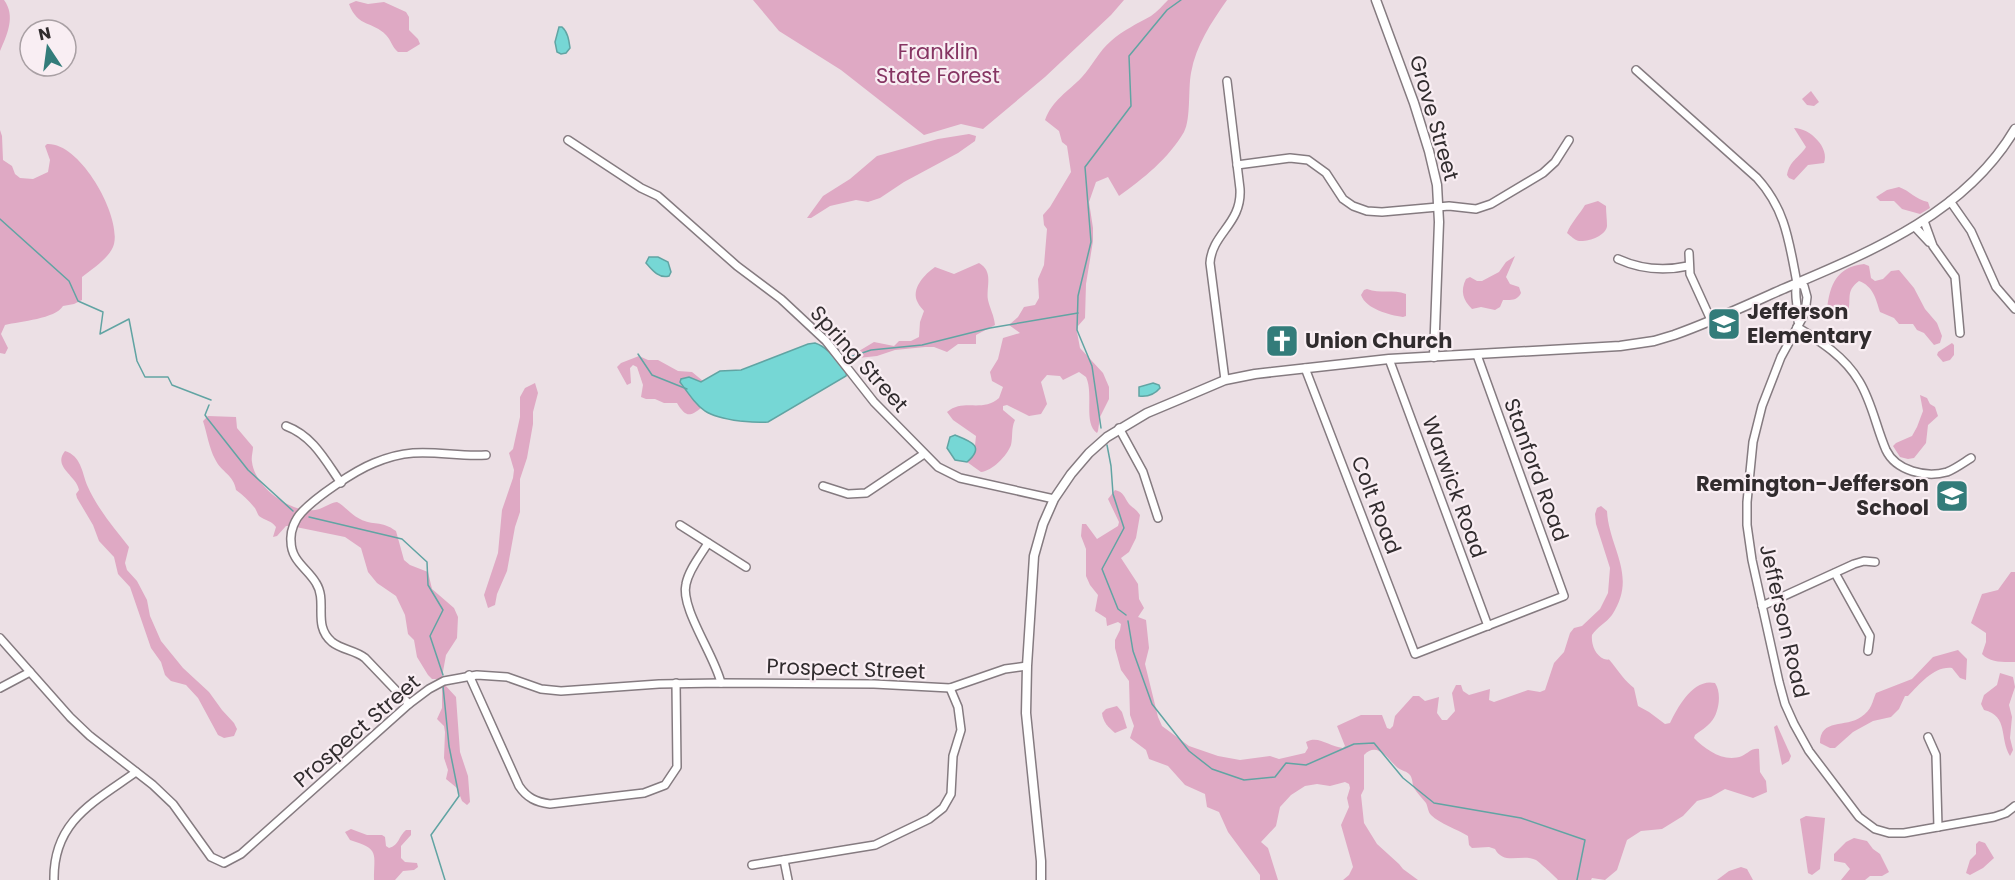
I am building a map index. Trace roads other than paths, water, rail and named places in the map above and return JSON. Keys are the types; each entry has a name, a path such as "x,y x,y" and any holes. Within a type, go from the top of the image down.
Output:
{"main road":[{"name":"Grove Street","path":"1376,0 1407,81 1430,151 1437,185 1434,357"},
{"path":"1041,880 1033,818 1027,728 1026,666 1034,556 1043,524 1054,499 1089,453 1119,429 1147,413 1225,381 1255,374 1389,359 1631,345 1674,335 1877,248 1915,227 1950,201 1996,156 2015,129"}],"street":[{"path":"1636,70 1766,188 1779,209 1797,283"},
{"path":"1225,381 1210,259 1216,242 1238,210 1240,193 1227,81"},
{"name":"Spring Street","path":"568,140 641,188 658,196 737,266 781,299 826,341 862,388 938,467 960,478 1054,499"},
{"path":"1237,165 1286,158 1305,159 1315,163 1339,194 1356,208 1379,213 1438,207 1476,209 1491,204 1543,173 1555,162 1569,141"},
{"path":"1950,201 1971,231 1996,287 2015,309"},
{"path":"1924,221 1933,246"},
{"path":"1915,227 1933,246 1955,277 1960,333"},
{"path":"1689,253 1690,274 1711,320"},
{"path":"1618,260 1657,268 1672,269 1688,266"},
{"name":"Jefferson Road","path":"1797,283 1804,286 1807,301 1805,313 1773,376 1762,406 1748,474 1747,525 1762,606 1779,682 1789,714 1809,751 1868,826 1889,833 1904,833 2000,815 2015,806"},
{"path":"1797,327 1831,349 1852,371 1868,397 1886,448 1896,462 1913,471 1932,474 1946,472 1971,458"},
{"name":"Stanford Road","path":"1477,355 1564,596 1488,626"},
{"name":"Warwick Road","path":"1389,359 1488,626"},
{"name":"Colt Road","path":"1305,368 1415,654 1488,626"},
{"path":"286,426 297,430 309,439 341,483"},
{"path":"1119,429 1143,472 1158,518"},
{"path":"409,704 365,658 357,652 337,645 328,638 321,625 321,598 318,585 294,556 291,541 296,519 308,506 371,464 399,455 429,452 462,456 486,454"},
{"path":"823,486 848,494 866,493 924,454"},
{"path":"680,525 746,567"},
{"path":"708,543 689,576 685,595 689,609 718,670 721,683"},
{"path":"1762,606 1864,561 1875,562"},
{"path":"1835,573 1870,636 1868,651"},
{"name":"Prospect Street","path":"0,638 84,729 153,784 173,804 211,857 227,863 241,854 409,704 436,685 452,679 469,675 499,676 556,691 721,683 874,684 950,688 1005,669 1026,666"},
{"path":"0,688 30,672"},
{"path":"469,675 519,786 528,797 550,804 644,793 665,785 676,767 676,684"},
{"path":"752,865 875,845 929,819 943,808 951,794 953,756 961,730 958,707 950,688"},
{"path":"1928,737 1936,755 1938,827"},
{"path":"54,880 56,851 69,825 83,810 136,772"},
{"path":"784,860 788,880"}],"water":[{"path":"559,27 566,31 570,48 566,53 561,54 557,52 555,42"},
{"path":"649,257 658,257 668,262 671,272 669,276 665,277 653,271 646,263"},
{"path":"815,343 832,355 847,372 846,376 768,422 740,421 711,414 693,400 680,382 681,379 689,377 701,382 720,371 741,370"},
{"path":"1153,383 1159,385 1160,388 1148,395 1139,396 1139,387"},
{"path":"955,435 970,442 976,448 973,456 967,462 955,460 947,448 950,437"}],"waterway":[{"path":"1101,428 1092,366 1077,330 1078,296 1091,242 1085,167 1131,106 1129,56 1167,10 1181,0"},
{"path":"0,219 69,281 78,301 103,312 100,334 129,319 137,361 145,377 168,377 172,385 211,400"},
{"path":"847,358 871,350 922,345 990,328 1078,313"},
{"path":"638,354 652,375 687,389"},
{"path":"209,405 205,415 248,470 293,511"},
{"path":"1107,445 1113,494 1124,528 1102,569 1118,609 1126,615"},
{"path":"309,517 402,539 427,562 428,585 443,610 430,636 443,675"},
{"path":"1128,621 1133,651 1152,704 1189,751 1212,769 1244,780 1275,777 1286,763 1306,765 1354,744 1374,743 1403,778 1434,803 1521,818 1585,840 1577,880"},
{"path":"443,686 449,746 459,796 431,835 445,880"}],"place":[{"name":"Jefferson Elementary","path":"1724,324"},
{"name":"Union Church","path":"1282,341"},
{"name":"Remington-Jefferson School","path":"1952,496"}],"park label":[{"name":"Franklin State Forest","path":"938,64"}]}
